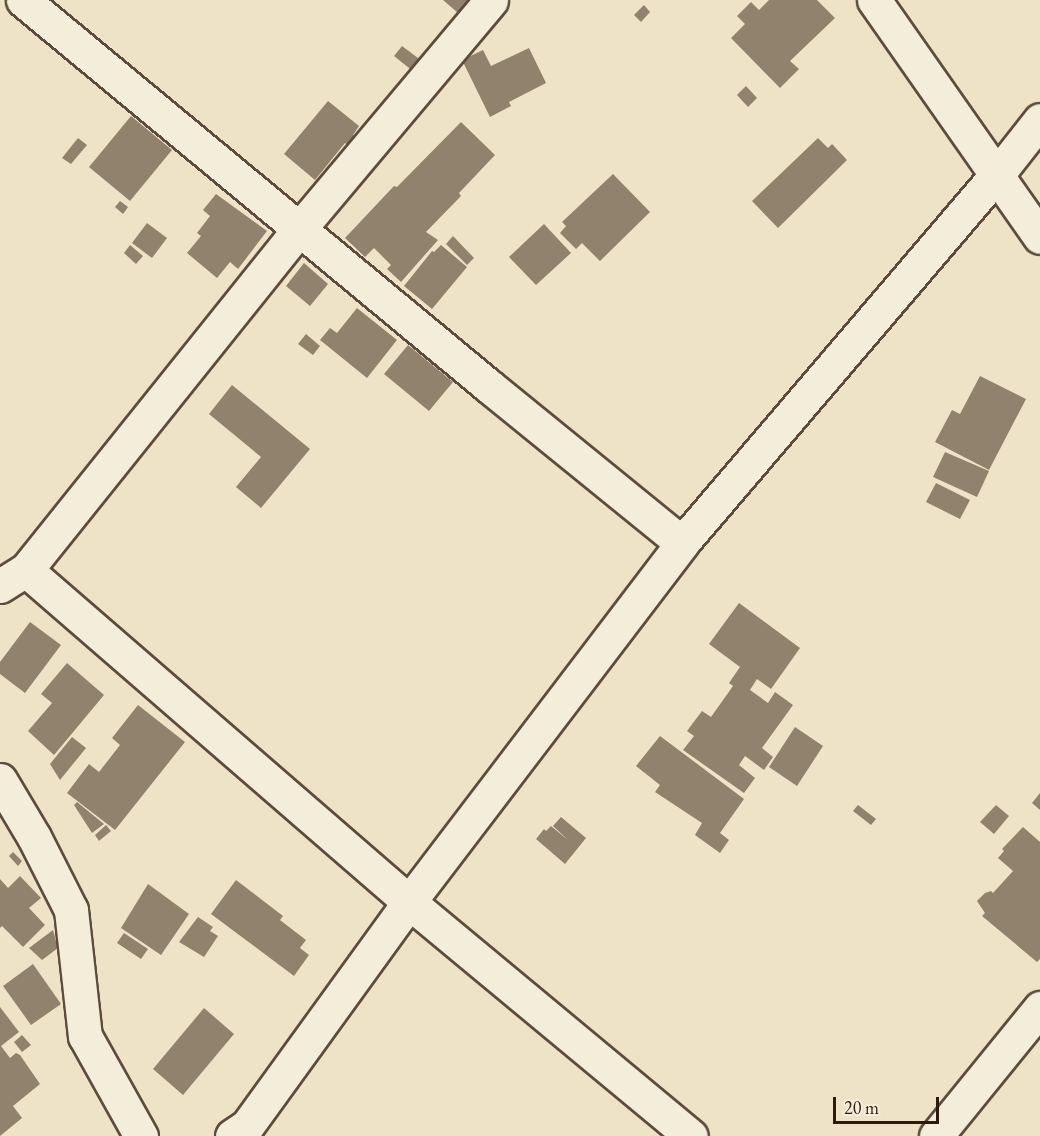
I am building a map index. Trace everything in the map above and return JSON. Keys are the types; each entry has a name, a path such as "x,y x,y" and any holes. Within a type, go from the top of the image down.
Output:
{"street":[{"path":"23,0 682,543"},
{"path":"491,0 300,228 13,578 692,1136"},
{"path":"874,0 1040,237"},
{"path":"232,1136 247,1126 409,902 682,543 996,176 1040,120"},
{"path":"0,780 34,837 71,910 85,1036 141,1136"},
{"path":"936,1136 1040,1008"}],"building":[{"path":"443,0 469,0 458,13"},
{"path":"769,0 817,0 835,18 790,61 799,69 780,88 731,38 745,24 737,16 751,2 759,10"},
{"path":"644,5 650,12 641,22 634,15"},
{"path":"402,46 422,61 414,72 394,56"},
{"path":"529,48 546,83 509,102 511,106 490,117 462,60 483,50 491,66"},
{"path":"746,86 757,98 748,107 737,95"},
{"path":"328,101 359,126 353,135 356,138 350,147 345,143 315,180 284,154"},
{"path":"131,116 172,150 130,201 89,167"},
{"path":"461,122 495,155 459,193 461,196 426,232 438,240 401,282 387,269 391,265 374,248 365,257 345,238 394,186 397,187"},
{"path":"78,138 87,145 71,164 62,158"},
{"path":"818,138 828,148 832,144 847,160 778,228 752,201"},
{"path":"613,174 650,212 600,261 582,243 576,249 560,233 566,226 562,222"},
{"path":"216,194 267,231 238,269 230,262 217,278 187,253 201,236 197,233 210,216 203,210"},
{"path":"120,201 128,207 123,214 115,207"},
{"path":"147,223 167,238 152,258 132,243"},
{"path":"544,224 571,253 536,285 509,257"},
{"path":"453,236 474,258 467,265 446,244"},
{"path":"130,245 143,256 136,264 124,253"},
{"path":"441,245 467,267 432,309 404,286 432,251 434,252"},
{"path":"304,263 328,284 310,306 286,286"},
{"path":"357,308 397,340 367,378 320,340 330,328 337,333"},
{"path":"306,334 320,346 313,355 298,344"},
{"path":"408,345 453,382 429,411 384,374"},
{"path":"980,376 1026,399 989,470 935,442 952,410 960,414"},
{"path":"232,385 310,449 261,508 236,487 261,457 209,414"},
{"path":"945,452 989,471 977,497 933,477"},
{"path":"936,483 970,500 960,519 926,502"},
{"path":"739,603 800,648 771,689 757,679 750,690 768,703 775,692 793,705 762,748 773,757 764,770 745,756 739,765 755,778 744,793 683,750 694,736 687,731 702,711 711,717 733,686 729,683 740,667 709,644"},
{"path":"30,622 61,645 25,693 0,674 0,662"},
{"path":"67,663 104,695 54,755 28,731 52,703 41,694"},
{"path":"138,705 185,742 115,830 67,793 89,764 99,772 120,745 112,738"},
{"path":"795,727 823,746 797,786 769,767"},
{"path":"660,736 744,799 720,833 729,840 720,853 695,835 702,823 655,792 660,785 636,766"},
{"path":"72,737 86,748 60,780 50,764"},
{"path":"1040,793 1040,810 1032,803"},
{"path":"77,802 104,824 92,833 74,805"},
{"path":"858,805 876,819 871,825 853,811"},
{"path":"996,805 1009,816 994,834 980,822"},
{"path":"561,817 586,838 565,864 536,839 544,829 546,831 551,826 568,840 553,826"},
{"path":"106,825 111,831 99,841 95,835"},
{"path":"1023,827 1040,842 1040,959 1037,962 982,916 985,913 977,901 985,893 991,891 993,893 1013,871 998,858 1004,851 1002,849"},
{"path":"13,852 22,861 18,866 9,856"},
{"path":"20,876 41,898 29,908 45,925 23,947 2,926 0,928 0,879 8,888"},
{"path":"236,880 283,916 280,920 306,940 300,948 309,955 294,976 211,914"},
{"path":"148,884 189,914 161,955 121,928"},
{"path":"198,917 213,927 210,931 218,936 204,957 179,942"},
{"path":"53,930 58,948 42,960 29,948"},
{"path":"124,933 148,949 141,959 117,943"},
{"path":"33,964 61,1004 31,1025 3,986"},
{"path":"0,1007 19,1032 1,1046 10,1058 16,1053 20,1055 40,1084 13,1106 22,1118 0,1136"},
{"path":"204,1008 234,1034 183,1095 153,1069"},
{"path":"22,1035 31,1045 22,1052 14,1042"}]}
